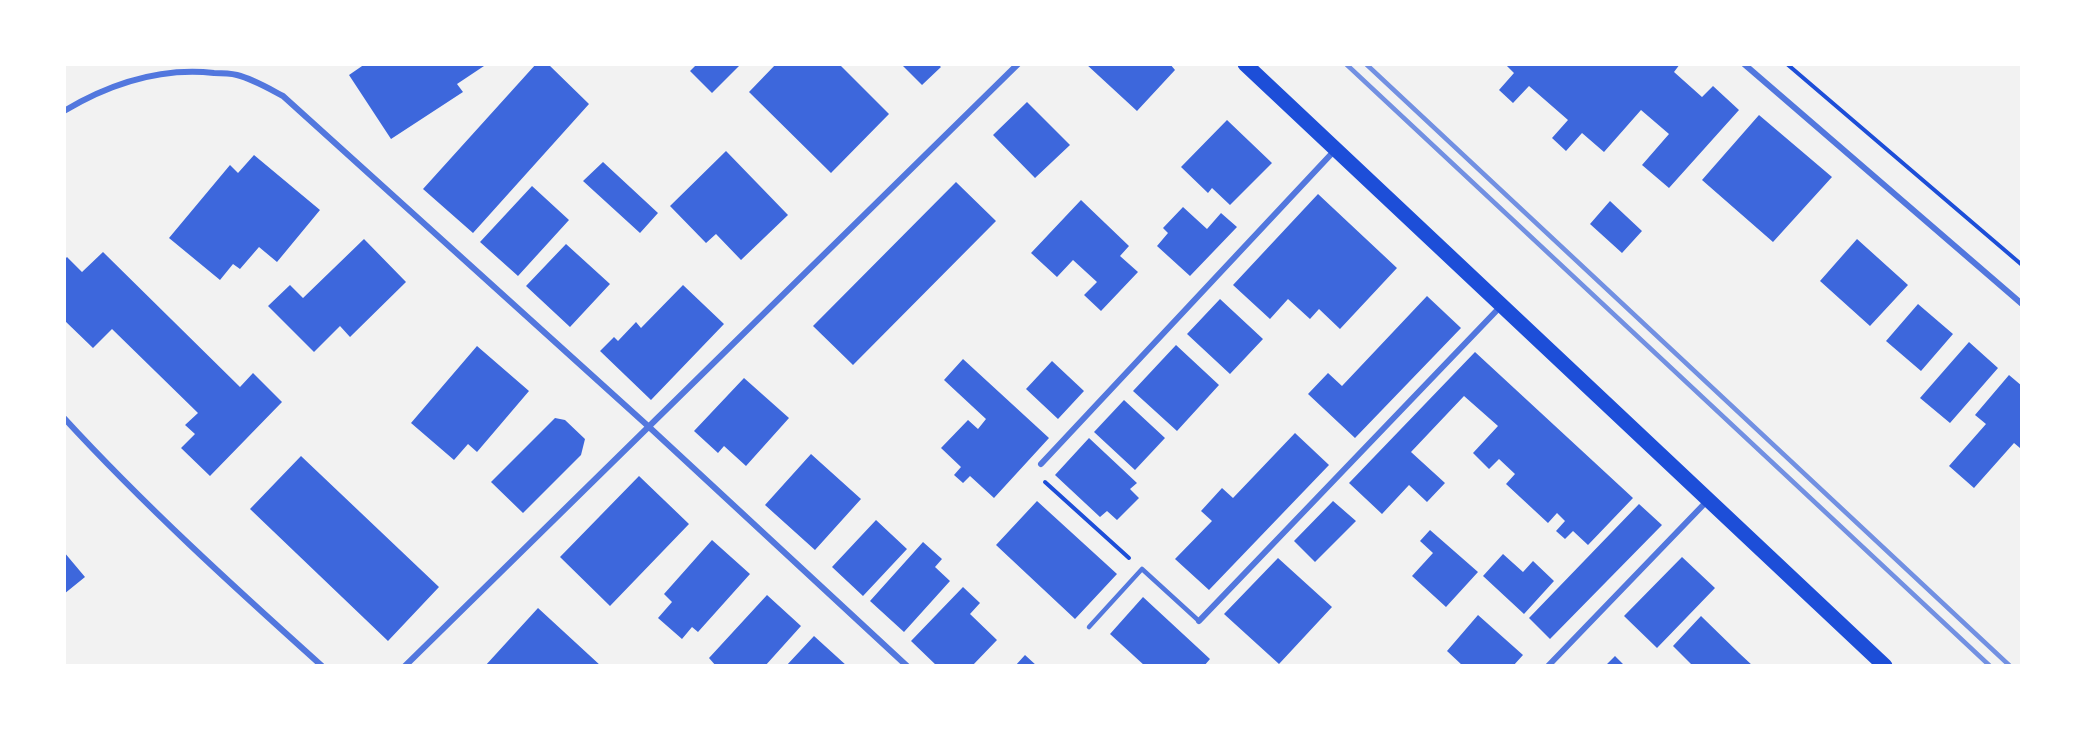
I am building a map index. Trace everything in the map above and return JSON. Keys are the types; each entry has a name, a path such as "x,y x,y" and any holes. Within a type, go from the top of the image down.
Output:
{"main road":[{"path":"1245,64 1886,666"}],"street":[{"path":"405,666 1018,64"},
{"path":"1744,64 2022,304"},
{"path":"64,111 112,86 170,72 236,75 283,96 648,426 907,666"},
{"path":"1041,464 1335,150"},
{"path":"1199,621 1502,306"},
{"path":"64,418 104,461 236,589 322,666"},
{"path":"1548,666 1709,500"}],"lane":[{"path":"1089,627 1142,569 1199,621"}],"path":[{"path":"1787,64 2022,265"},
{"path":"1042,479 1142,569"}],"building":[{"path":"365,64 487,64 457,84 463,92 391,139 349,75"},
{"path":"536,64 548,64 589,104 473,233 423,189"},
{"path":"697,64 741,64 712,93 690,71"},
{"path":"776,64 839,64 889,114 831,173 749,92"},
{"path":"901,64 938,64 941,67 922,85"},
{"path":"1086,64 1170,64 1175,70 1137,111"},
{"path":"1505,64 1680,64 1674,72 1702,97 1713,86 1739,110 1669,188 1642,165 1669,134 1641,110 1604,152 1582,133 1566,151 1552,138 1568,120 1529,86 1513,103 1499,90 1514,73"},
{"path":"1027,102 1070,145 1035,178 993,135"},
{"path":"1759,115 1832,177 1773,242 1702,180"},
{"path":"1227,120 1272,163 1230,205 1212,188 1208,193 1181,167"},
{"path":"726,151 788,215 741,260 716,234 706,243 670,206"},
{"path":"254,155 320,210 277,262 259,247 240,269 233,264 220,280 169,238 230,165 238,173"},
{"path":"603,162 658,213 640,233 583,181"},
{"path":"956,182 996,221 853,365 813,326"},
{"path":"532,186 569,220 518,276 480,242"},
{"path":"1318,194 1397,268 1340,329 1319,309 1310,319 1288,299 1270,319 1233,285"},
{"path":"1081,200 1129,246 1120,256 1138,272 1101,311 1084,295 1097,282 1073,260 1057,277 1031,253"},
{"path":"1610,201 1642,231 1622,253 1590,224"},
{"path":"1183,207 1207,229 1221,213 1237,227 1190,276 1157,246 1168,233 1163,228"},
{"path":"364,239 406,282 350,337 340,326 314,352 268,306 290,285 303,298"},
{"path":"1857,239 1908,285 1870,326 1820,281"},
{"path":"566,244 610,284 570,327 526,286"},
{"path":"103,252 240,387 253,373 282,402 210,476 181,448 195,434 185,425 198,413 112,329 93,348 64,320 64,260 67,257 82,272"},
{"path":"683,285 724,324 651,400 600,351 614,337 618,341 636,322 641,328"},
{"path":"1427,296 1461,328 1355,438 1308,394 1328,373 1342,386"},
{"path":"1220,299 1263,339 1230,374 1187,334"},
{"path":"1918,304 1953,334 1921,371 1886,341"},
{"path":"1969,342 1998,368 1950,423 1920,398"},
{"path":"1176,345 1219,385 1177,431 1133,391"},
{"path":"477,346 529,391 477,452 468,444 454,460 411,423"},
{"path":"1475,352 1633,498 1588,545 1573,531 1565,539 1556,531 1565,521 1557,513 1548,523 1506,484 1515,474 1499,459 1489,469 1473,453 1498,426 1464,396 1411,452 1445,483 1427,502 1409,485 1382,514 1349,483"},
{"path":"963,359 1049,438 994,498 970,476 963,483 954,475 961,467 941,448 968,420 978,429 986,419 944,380"},
{"path":"1052,361 1084,391 1058,419 1026,389"},
{"path":"2009,375 2022,386 2022,446 2020,448 2014,443 1974,488 1949,466 1986,424 1975,415"},
{"path":"744,378 789,418 746,466 724,446 718,453 694,431"},
{"path":"1124,400 1165,438 1135,470 1094,432"},
{"path":"555,418 565,420 585,439 581,455 523,513 491,482"},
{"path":"1295,433 1329,465 1209,590 1175,559 1212,521 1201,511 1222,488 1233,498"},
{"path":"1089,438 1137,483 1130,489 1139,498 1117,520 1107,511 1100,517 1055,475"},
{"path":"811,454 861,499 815,550 765,505"},
{"path":"301,456 439,587 388,641 250,509"},
{"path":"639,476 689,524 610,606 560,557"},
{"path":"1037,501 1117,574 1075,619 996,545"},
{"path":"1333,501 1356,521 1315,562 1294,541"},
{"path":"1639,504 1662,525 1550,639 1529,618"},
{"path":"876,520 907,549 863,596 832,567"},
{"path":"1430,530 1478,572 1446,607 1412,576 1433,553 1420,541"},
{"path":"712,540 750,574 698,632 692,627 682,639 658,618 672,602 664,594"},
{"path":"923,542 942,559 935,567 950,581 904,632 870,601"},
{"path":"64,552 85,577 64,594"},
{"path":"1503,554 1523,572 1533,561 1554,581 1524,614 1483,576"},
{"path":"1682,557 1715,588 1657,648 1624,616"},
{"path":"1278,558 1332,607 1279,664 1224,614"},
{"path":"963,587 980,603 970,614 997,640 972,666 937,666 911,641"},
{"path":"767,595 801,626 765,666 716,666 709,658"},
{"path":"1143,597 1210,659 1204,666 1145,666 1110,634"},
{"path":"538,608 601,666 485,666"},
{"path":"1478,615 1523,655 1513,666 1463,666 1447,651"},
{"path":"1701,616 1753,666 1693,666 1673,646"},
{"path":"814,636 847,666 786,666"},
{"path":"1025,655 1037,666 1015,666"},
{"path":"1615,656 1625,666 1605,666"}],"railway":[{"path":"1346,64 1990,666"},
{"path":"1366,64 2010,666"}]}
